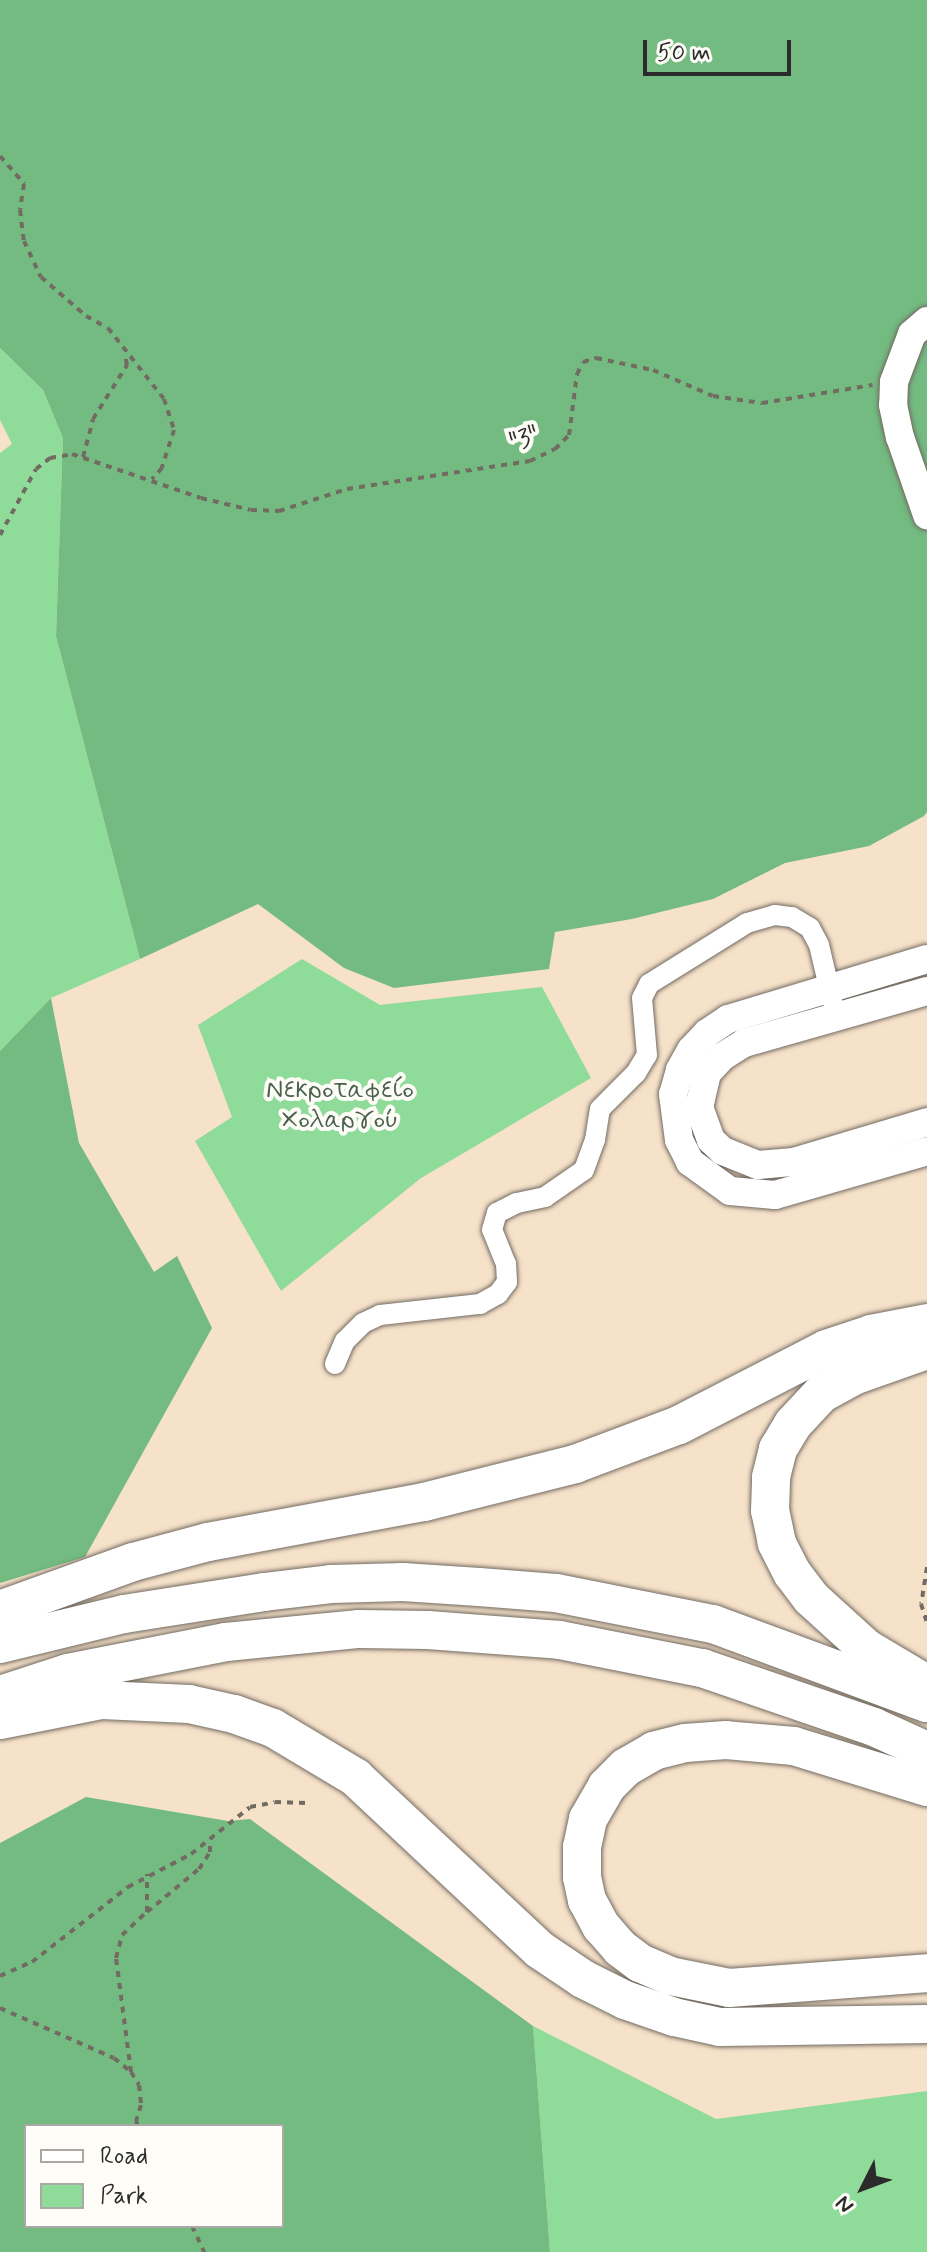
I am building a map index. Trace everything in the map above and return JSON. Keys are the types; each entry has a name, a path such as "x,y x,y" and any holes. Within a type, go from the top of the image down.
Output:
{"highway":[{"path":"0,1610 133,1562 193,1546 424,1502 575,1464 679,1425 826,1349 871,1334 927,1323"},
{"path":"927,1350 853,1376 821,1394 793,1424 778,1449 771,1477 770,1511 777,1543 792,1573 811,1598 866,1648 927,1685"},
{"path":"0,1644 95,1620 210,1599 331,1584 463,1586 556,1593 713,1624 927,1703"},
{"path":"0,1695 68,1673 226,1642 359,1629 428,1630 560,1640 702,1668 874,1727 927,1751"},
{"path":"0,1720 102,1700 189,1704 234,1714 273,1728 355,1777 540,1950 583,1979 625,2000 674,2017 720,2027 927,2024"},
{"path":"927,1787 794,1746 726,1740 685,1743 654,1751 626,1767 607,1786 588,1819 582,1847 582,1877 587,1900 601,1926 620,1948 640,1963 670,1976 729,1988 927,1973"}],"street":[{"path":"927,321 912,334 894,382 893,405 900,437 927,515"},
{"path":"335,1364 345,1341 363,1323 380,1315 480,1304 498,1294 507,1282 506,1264 492,1230 497,1213 517,1203 545,1197 584,1170 595,1140 600,1109 636,1073 647,1055 642,998 649,984 747,923 775,915 792,917 810,928 819,945 835,1016"},
{"path":"927,959 728,1019 707,1033 691,1050 680,1070 673,1094 679,1140 690,1162 730,1191 775,1195 927,1151"},
{"path":"927,991 774,1032 722,1057 707,1073 699,1107 711,1140 740,1160 776,1166 927,1122"}],"path":[{"path":"0,156 24,184 20,210 24,241 41,277 86,316 108,328 125,354 164,399 174,430 162,468 151,480"},
{"path":"83,457 93,419 127,365 125,354"},
{"name":"\"3\"","path":"0,535 36,469 50,458 72,454 238,507 279,511 347,489 530,461 555,449 569,435 577,374 583,362 596,358 653,370 713,396 762,403 894,382"},
{"path":"927,1567 921,1604 927,1623"},
{"path":"0,1976 32,1962 81,1921 147,1874 191,1854 228,1821 250,1807 275,1802 306,1803"},
{"path":"131,2072 116,1958 122,1935 199,1869 210,1852 210,1840"},
{"path":"147,1874 147,1912"},
{"path":"0,2008 114,2058 131,2072 139,2085 141,2105 137,2124"},
{"path":"193,2228 204,2252"}],"green space":[{"path":"0,0 927,0 927,812 924,816 869,846 785,863 713,899 632,919 555,932 549,969 394,988 344,968 258,904 140,959 56,636 63,438 43,390 0,348"},
{"path":"0,348 43,390 63,438 56,636 140,959 51,998 0,1051 0,453 12,444 0,420"},
{"name":"Νεκροταφείο Χολαργού","path":"302,959 380,1005 542,987 591,1078 421,1178 281,1291 195,1141 232,1117 198,1025"},
{"path":"51,998 79,1143 154,1272 177,1256 212,1328 85,1557 0,1583 0,1051"},
{"path":"86,1797 228,1821 250,1819 533,2026 550,2252 0,2252 0,1843"},
{"path":"533,2026 716,2119 927,2091 927,2252 550,2252"}]}
